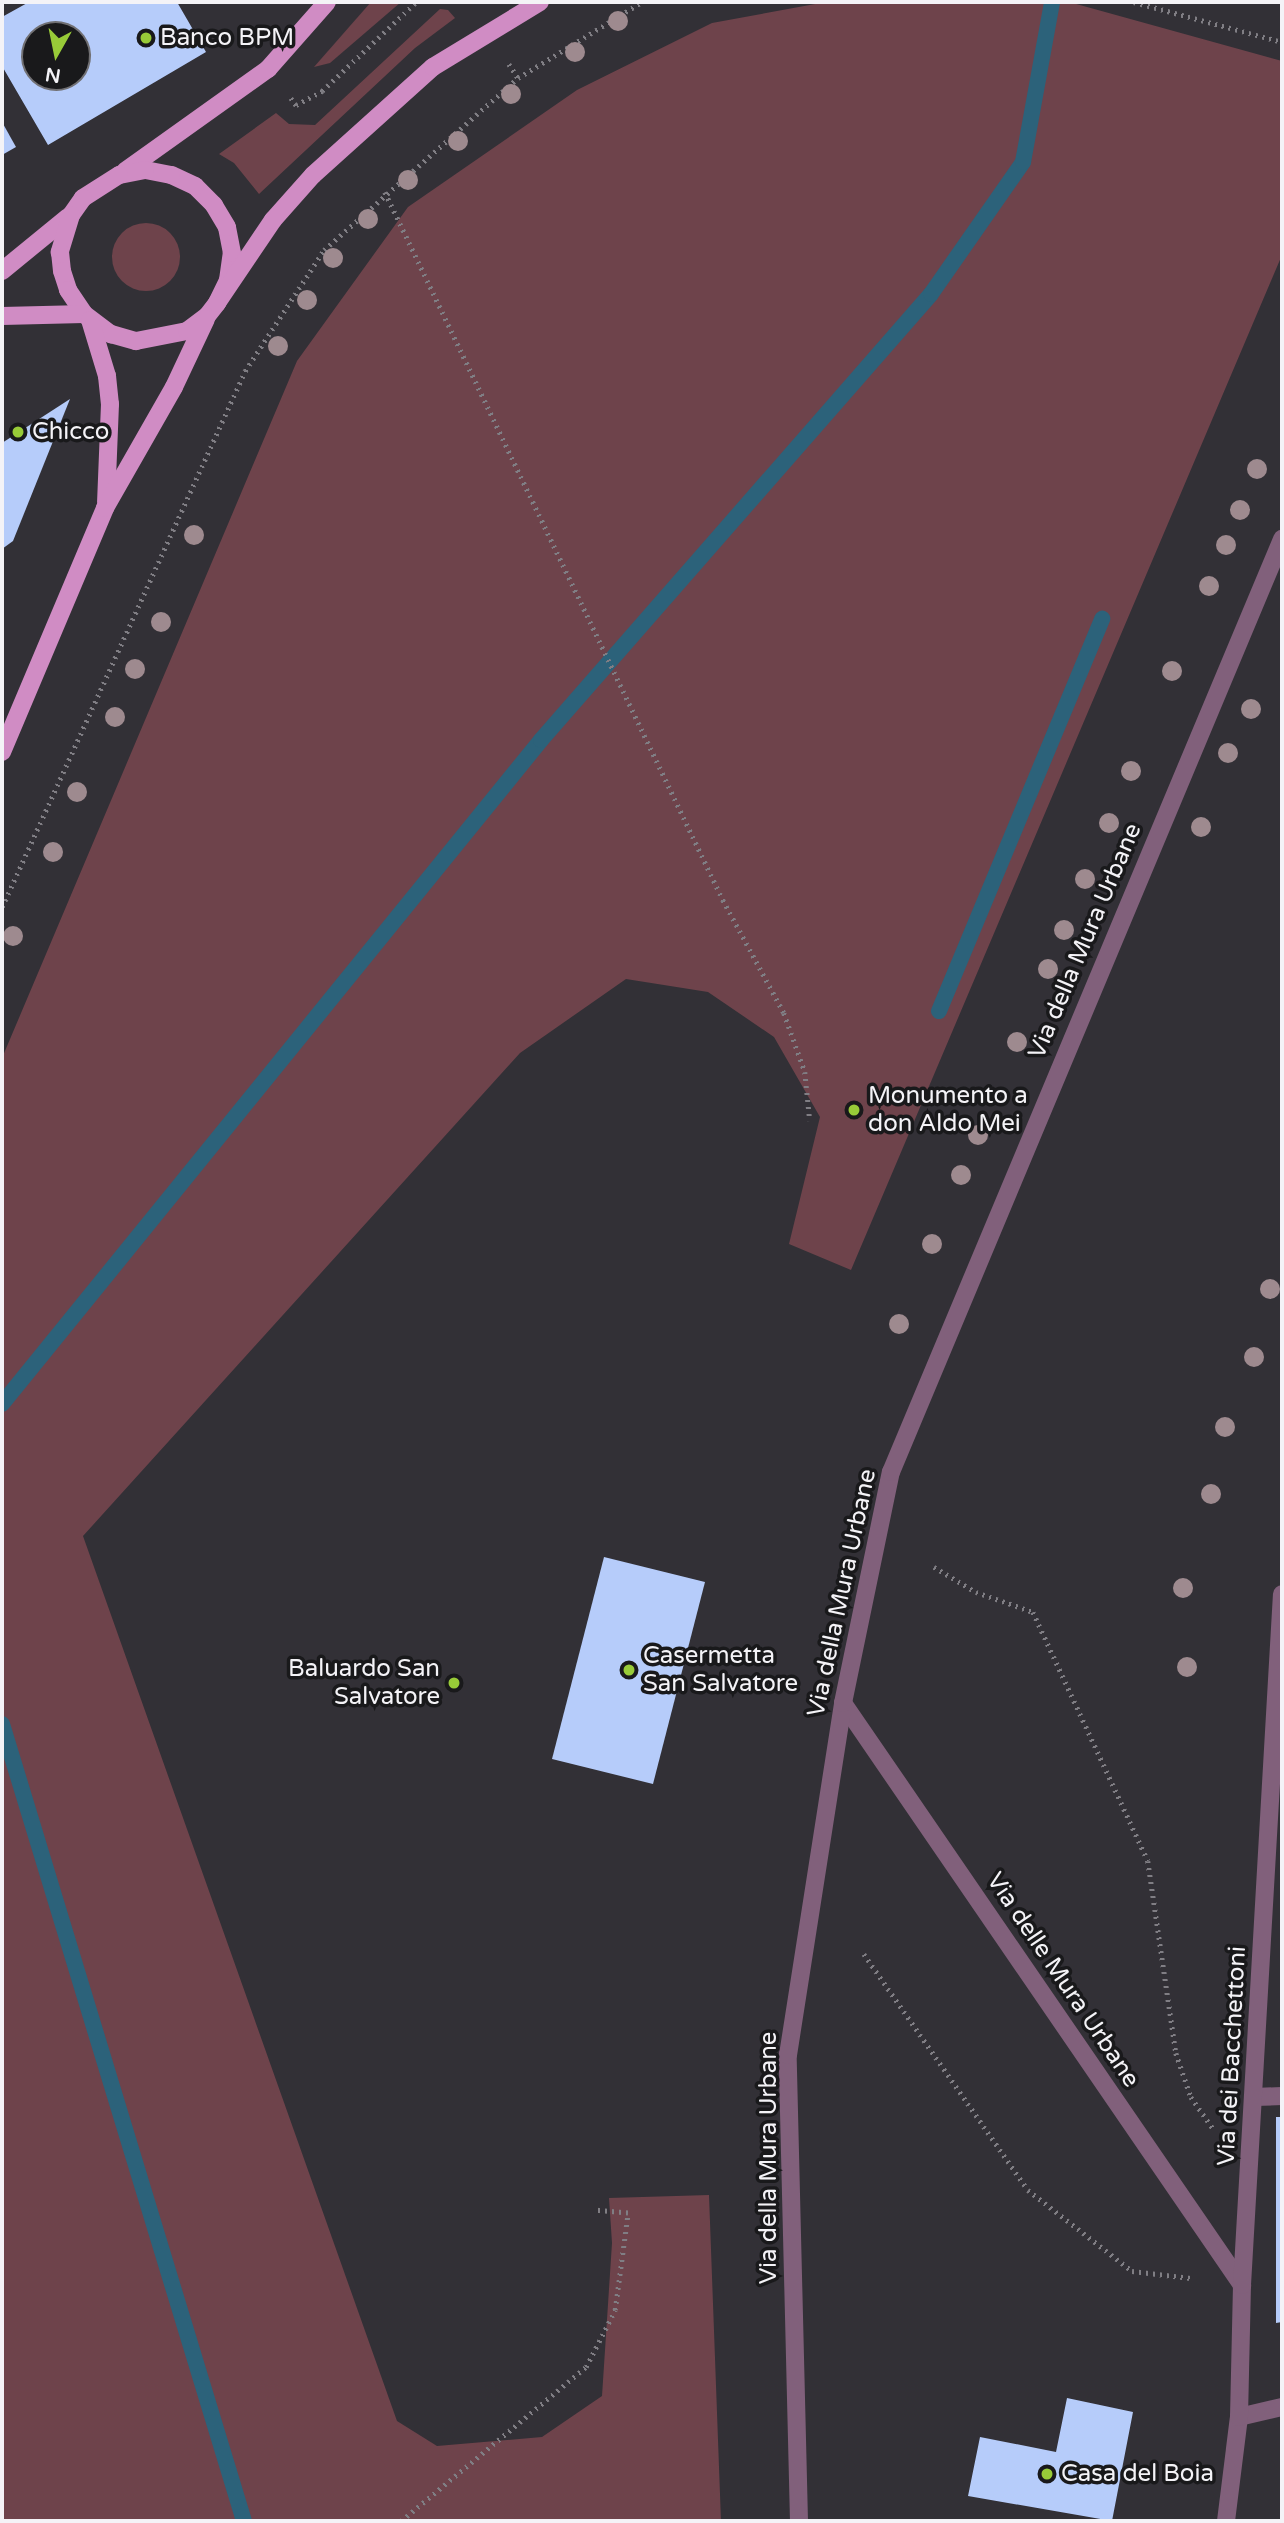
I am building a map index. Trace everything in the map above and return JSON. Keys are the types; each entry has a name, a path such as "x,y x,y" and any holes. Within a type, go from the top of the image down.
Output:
{"main road":[{"path":"105,508 110,404 107,376 87,317 68,290 62,271 63,233 83,198 268,69 327,2"},
{"path":"2,316 87,317 111,334 136,341 187,331 212,309 272,220 313,175 433,67 540,2"},
{"path":"2,752 105,508 174,387 228,280 232,254 227,227 214,205 195,186 171,174 145,170 119,175"},
{"path":"2,271 71,215"}],"street":[{"name":"Via della Mura Urbane","path":"799,2521 788,2055 843,1703 891,1472 1282,539"},
{"name":"Via dei Bacchettoni","path":"1226,2521 1239,2417 1242,2285 1282,1594"},
{"name":"Via delle Mura Urbane","path":"843,1703 1242,2285"},
{"path":"1254,2096 1282,2096"},
{"path":"1239,2417 1282,2407"}],"path":[{"path":"2,907 245,371 324,250 385,192 518,78 642,2"},
{"path":"1134,2 1282,42"},
{"path":"385,192 603,643 723,900 784,1013 805,1072 810,1121"},
{"path":"934,1567 976,1592 1033,1612 1148,1861 1176,2053 1191,2097 1214,2131"},
{"path":"864,1954 1028,2190 1132,2271 1242,2285"},
{"path":"401,2521 586,2367 615,2310 628,2213 596,2210"}],"shaded area":[{"path":"371,2 401,2 330,63 314,67"},
{"path":"826,2 1069,2 1282,61 1282,255 851,1270 789,1244 820,1117 774,1037 708,992 626,979 520,1053 83,1536 397,2421 437,2446 542,2437 602,2396 612,2243 609,2198 709,2195 721,2521 2,2521 2,1058 297,361 408,207 577,90 712,23"},
{"path":"440,9 448,10 455,18 415,48 259,194 234,163 219,154 276,113 289,124 315,125"},
{"path":"146,223 159,226 170,233 177,244 180,257 177,270 170,281 159,288 146,291 133,288 122,281 115,270 112,257 115,244 122,233 133,226"}],"building":[{"path":"29,2 177,2 206,52 48,145 2,66 2,17"},
{"path":"2,122 16,147 2,155"},
{"path":"70,399 13,541 2,549 2,443"},
{"name":"Casermetta San Salvatore","path":"604,1557 705,1582 653,1784 552,1759"},
{"path":"1276,2117 1282,2117 1282,2322 1276,2323"},
{"name":"Casa del Boia","path":"1067,2398 1133,2412 1112,2521 968,2496 980,2437 1056,2452"}],"waterway":[{"path":"2,1404 541,740 931,294 1023,162 1052,2"},
{"path":"939,1011 1102,619"},
{"path":"2,1724 244,2521"}],"place":[{"name":"Banco BPM","path":"146,38"},
{"name":"Chicco","path":"18,432"},
{"name":"Monumento a don Aldo Mei","path":"854,1110"},
{"name":"Casermetta San Salvatore","path":"629,1670"},
{"name":"Baluardo San Salvatore","path":"454,1683"},
{"name":"Casa del Boia","path":"1047,2474"}]}
